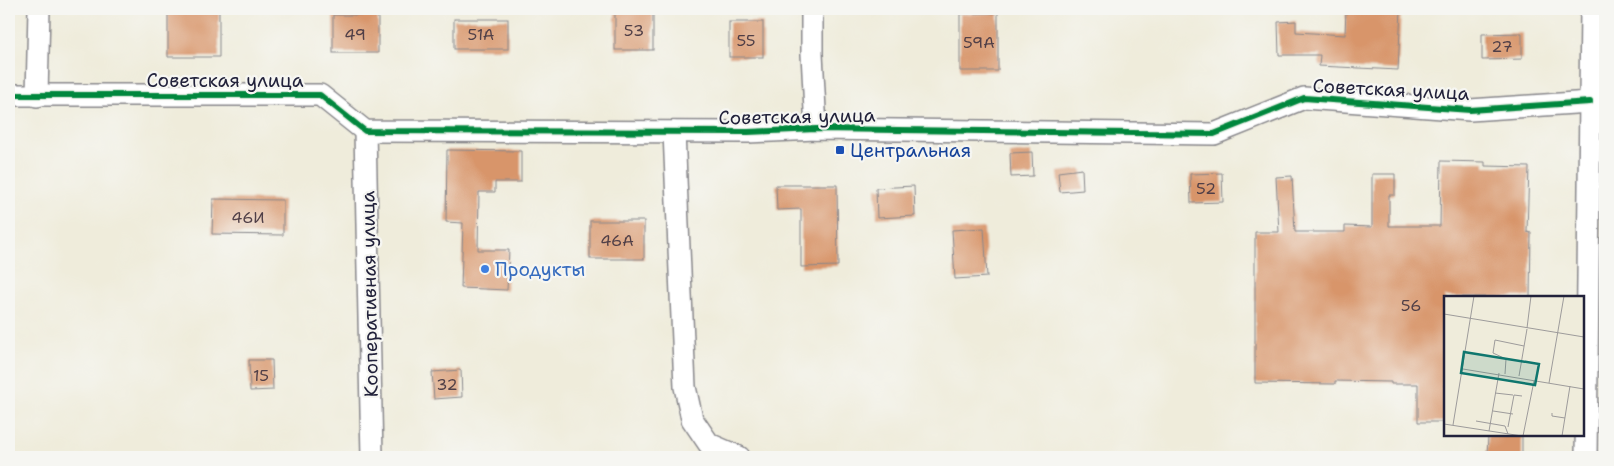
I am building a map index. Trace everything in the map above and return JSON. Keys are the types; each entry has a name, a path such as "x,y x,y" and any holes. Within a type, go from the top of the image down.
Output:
{"street":[{"path":"37,96 39,9"},
{"path":"812,9 816,129"},
{"path":"1586,457 1591,9"},
{"name":"Советская улица","path":"9,95 320,95 365,131 748,132 816,129 1214,134 1304,98 1470,110 1590,102"},
{"name":"Кооперативная улица","path":"365,131 372,457"},
{"path":"674,132 685,387 692,419 709,444 739,457"}],"building":[{"path":"1346,9 1401,9 1398,70 1319,66 1320,55 1279,55 1278,22 1296,21 1296,32 1345,35"},
{"path":"219,11 219,57 168,57 168,12"},
{"path":"615,11 653,11 653,50 615,50"},
{"path":"998,13 998,71 960,71 960,14"},
{"path":"333,15 378,15 378,53 333,53"},
{"path":"454,19 508,19 508,49 454,49"},
{"path":"729,22 763,22 763,57 729,57"},
{"path":"1522,33 1522,59 1482,60 1482,34"},
{"path":"447,150 521,151 521,182 495,182 495,192 479,192 478,250 509,250 507,290 461,288 463,223 446,222"},
{"path":"1032,152 1033,176 1011,177 1010,153"},
{"path":"1441,161 1485,162 1485,166 1529,167 1527,232 1531,233 1530,296 1444,296 1444,422 1418,422 1418,384 1335,381 1335,384 1255,383 1255,232 1279,232 1276,177 1292,176 1295,232 1345,232 1345,226 1372,227 1372,174 1395,174 1395,195 1389,195 1389,226 1440,226"},
{"path":"1082,169 1083,190 1060,192 1058,172"},
{"path":"1222,173 1223,202 1191,203 1190,174"},
{"path":"776,185 837,185 838,266 801,267 801,209 777,210"},
{"path":"914,186 915,216 877,218 876,188"},
{"path":"213,199 283,200 283,235 212,234"},
{"path":"590,221 644,221 644,259 590,259"},
{"path":"984,228 987,277 955,279 952,230"},
{"path":"249,360 272,360 273,390 250,391"},
{"path":"461,370 462,397 434,399 432,372"},
{"path":"1488,436 1522,436 1522,457 1487,457"}],"cycle path":[{"path":"9,95 320,95 365,131 748,132 816,129 1214,134 1304,98 1470,110 1590,102"}],"place":[{"name":"Центральная","path":"840,150"},
{"name":"Продукты","path":"485,269"}]}
